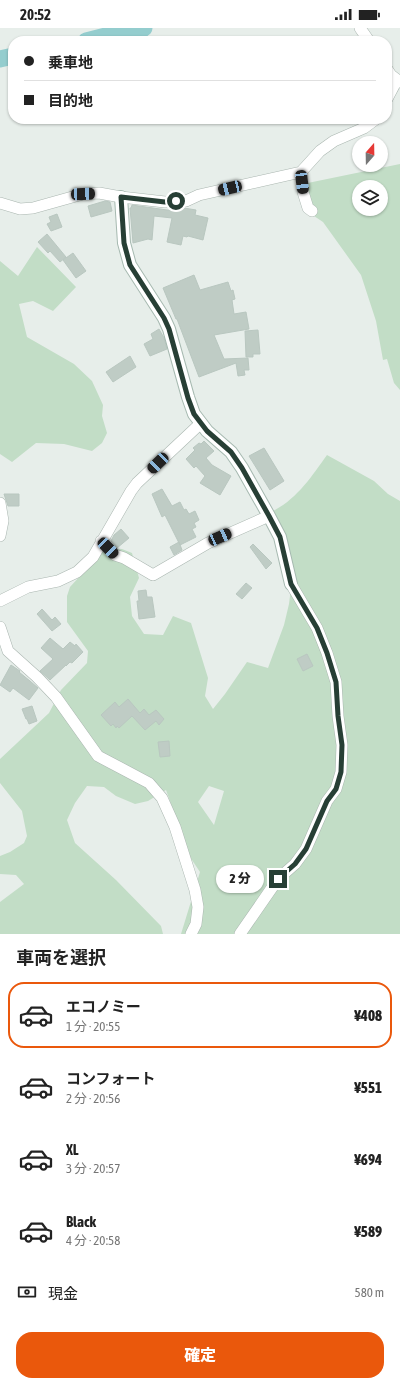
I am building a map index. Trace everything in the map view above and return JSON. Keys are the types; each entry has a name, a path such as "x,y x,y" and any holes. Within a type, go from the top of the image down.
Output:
{"street":[{"path":"392,92 399,81"},
{"path":"0,203 20,209 33,208 83,194 99,193 165,202 186,201 199,195 301,172 320,151 334,141 364,128 369,124"},
{"path":"301,172 303,192 308,208 312,211"},
{"path":"121,197 124,243 130,265 164,318 169,329 188,398 194,414 207,431 231,452 242,468 269,516 280,537 291,584 317,628 336,682 338,716 342,745 341,772 336,789 327,801 306,849 295,864 278,879 240,934"},
{"path":"0,601 28,587 58,581 76,572 93,557 101,541 137,484 201,423"},
{"path":"0,504 3,521 0,536"},
{"path":"101,541 115,555 124,558 153,575 208,543 269,516"},
{"path":"0,627 8,651 37,676 56,698 98,756 150,784 162,798 175,827 195,890 198,907 196,924 191,934"}],"green space":[{"path":"400,164 400,390 394,383 387,359 383,360 376,321 361,275 323,222 305,210 298,185 361,172 388,172 388,166"},
{"path":"37,247 76,287 53,311 33,301 19,304 27,337 74,364 92,381 103,405 102,416 107,433 102,443 92,451 64,444 36,443 12,462 0,454 0,261 18,276"},
{"path":"327,455 374,481 388,494 400,501 400,934 181,934 200,872 190,857 166,790 148,801 135,804 116,796 104,787 87,786 75,803 67,820 75,843 116,880 161,926 163,934 0,934 0,902 24,884 16,875 0,874 0,856 10,852 24,843 27,836 22,811 0,783 0,759 49,713 61,690 87,663 88,651 67,622 67,596 70,587 103,551 122,549 132,553 139,578 130,597 132,616 144,634 163,635 173,616 191,623 208,678 205,696 213,709 247,662 268,668 284,625 289,604 293,572 273,511 297,494","holes":["209,786 224,791 214,825 198,802"]}],"building":[{"path":"105,201 110,202 112,211 91,217 88,206"},
{"path":"132,205 174,211 174,209 184,208 196,210 195,215 208,218 203,240 183,236 181,245 167,242 172,218 154,216 152,240 148,239 133,243 130,208"},
{"path":"57,214 62,227 51,231 47,224 51,222 49,217"},
{"path":"47,234 66,257 60,262 50,251 48,253 38,242"},
{"path":"73,253 86,271 76,278 63,260"},
{"path":"194,275 200,290 228,282 231,291 233,290 235,299 232,300 234,314 246,312 249,329 214,335 224,359 248,358 249,370 244,370 245,375 238,376 236,363 199,377 177,319 163,288"},
{"path":"159,329 164,338 167,349 150,356 144,344 153,339 151,334"},
{"path":"258,330 260,354 253,354 253,357 246,357 245,331"},
{"path":"130,356 136,367 113,382 106,372"},
{"path":"204,441 214,451 206,458 212,465 231,476 220,495 200,483 205,476 196,466 194,468 186,459 195,450 193,448"},
{"path":"264,448 284,481 270,490 249,456"},
{"path":"162,489 172,506 180,502 184,510 186,509 189,514 195,511 199,520 194,523 196,527 192,529 196,537 180,545 165,515 162,517 152,494"},
{"path":"4,494 19,494 19,506 8,506"},
{"path":"121,529 129,538 117,548 111,541 114,535"},
{"path":"179,542 182,550 174,555 170,547"},
{"path":"253,544 272,563 266,569 250,547"},
{"path":"246,583 252,588 242,599 236,594"},
{"path":"146,590 147,597 152,597 155,617 139,619 137,601 139,601 138,591"},
{"path":"42,609 52,620 55,617 61,624 52,631 37,614"},
{"path":"50,638 63,649 70,642 75,646 76,644 83,652 72,663 70,662 66,665 50,680 40,671 53,659 41,648"},
{"path":"307,654 313,666 303,671 297,659"},
{"path":"11,665 20,671 19,672 38,688 29,700 13,688 10,692 0,685"},
{"path":"128,699 140,713 144,709 149,715 156,710 164,719 159,725 156,721 145,730 132,716 119,728 117,726 116,728 113,724 111,726 101,715 115,702 119,707"},
{"path":"32,706 37,721 29,724 22,709"},
{"path":"169,741 170,756 160,757 158,742"}],"waterway":[{"path":"106,36 133,29 144,28"},
{"path":"0,59 8,57"}],"route":[{"path":"176,201 165,202 121,197 124,243 130,265 164,318 169,329 188,398 194,414 207,431 231,452 242,468 280,537 291,584 317,628 336,682 338,716 342,745 341,772 336,789 327,801 306,849 295,864 278,879"}]}
